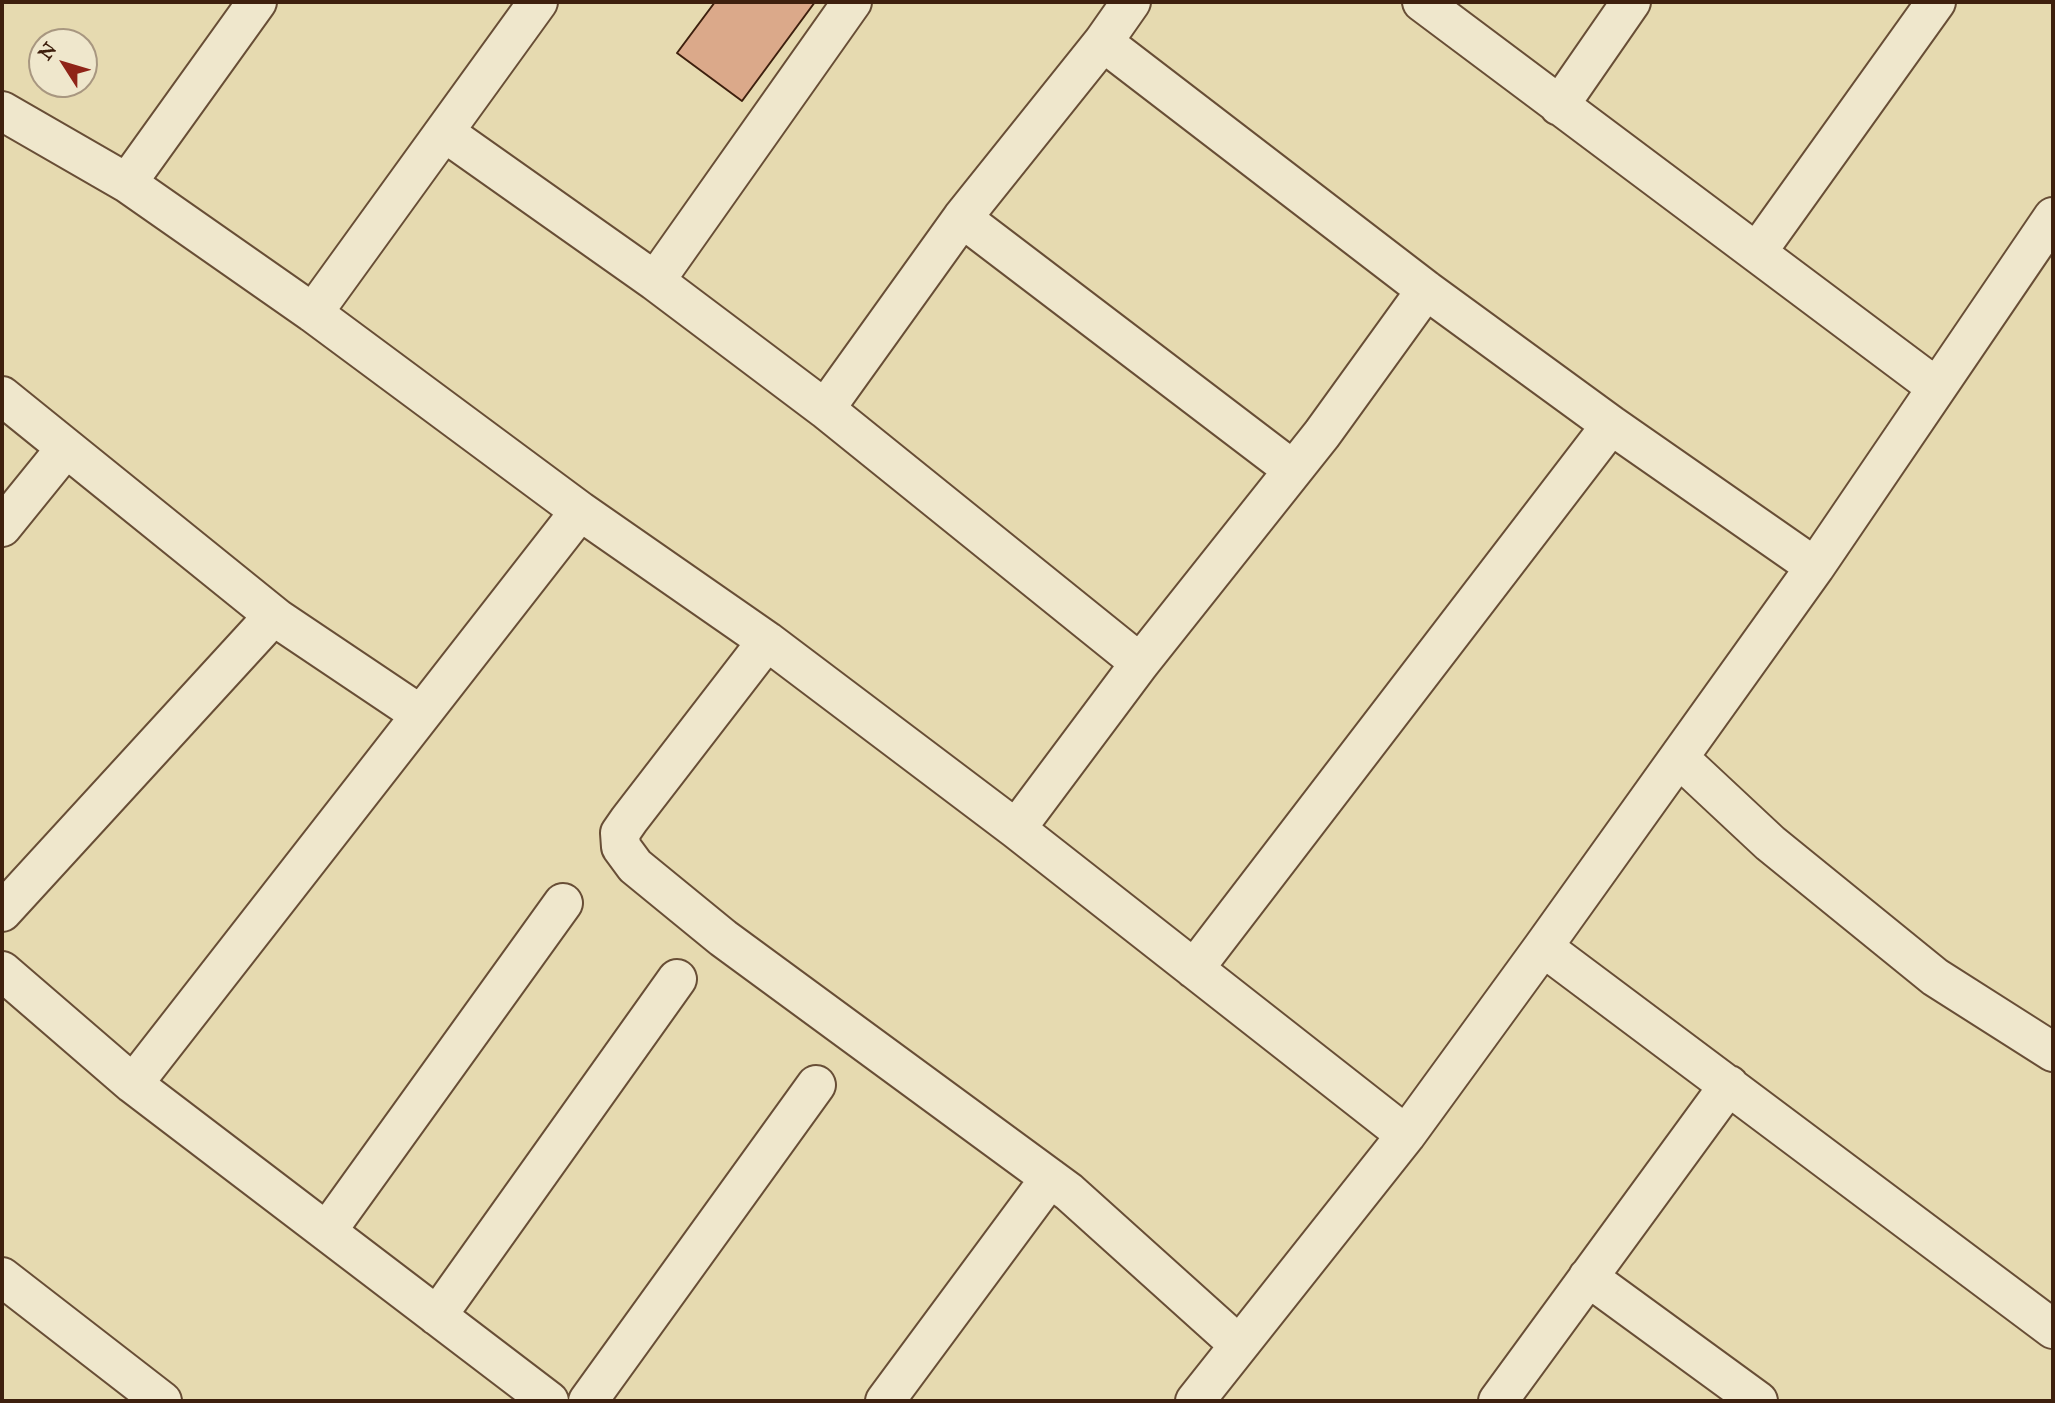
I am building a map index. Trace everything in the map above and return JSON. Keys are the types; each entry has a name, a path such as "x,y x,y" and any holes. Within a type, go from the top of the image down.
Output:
{"street":[{"path":"127,183 257,2"},
{"path":"313,313 538,2"},
{"path":"656,281 852,2"},
{"path":"825,409 962,218 1103,42 1131,2"},
{"path":"1422,2 1936,387"},
{"path":"1559,106 1631,2"},
{"path":"1757,253 1936,2"},
{"path":"1103,42 1426,290 1611,425 1815,567"},
{"path":"2,111 127,183 313,313 580,511 767,641 1016,829 1406,1135"},
{"path":"444,132 656,281 825,409 1140,663"},
{"path":"962,218 1293,470"},
{"path":"1195,1401 1406,1135 1543,947 1815,567 2053,218"},
{"path":"1016,829 1140,663 1293,470 1426,290"},
{"path":"2,396 278,620 421,715"},
{"path":"1194,969 1611,425"},
{"path":"2,527 66,448"},
{"path":"133,1084 580,511"},
{"path":"2,912 266,624 278,620"},
{"path":"767,641 629,820 620,833 621,847 635,866 723,938 1050,1178 1239,1345"},
{"path":"1679,758 1770,843 1935,977 2053,1052"},
{"path":"327,1231 563,903"},
{"path":"1543,947 2053,1329"},
{"path":"2,971 133,1084 549,1401"},
{"path":"437,1316 677,979"},
{"path":"588,1401 816,1085"},
{"path":"1498,1401 1729,1085"},
{"path":"885,1401 1050,1178"},
{"path":"2,1277 162,1401"},
{"path":"1588,1277 1758,1401"}],"building":[{"path":"715,2 815,2 742,101 677,53"}]}
